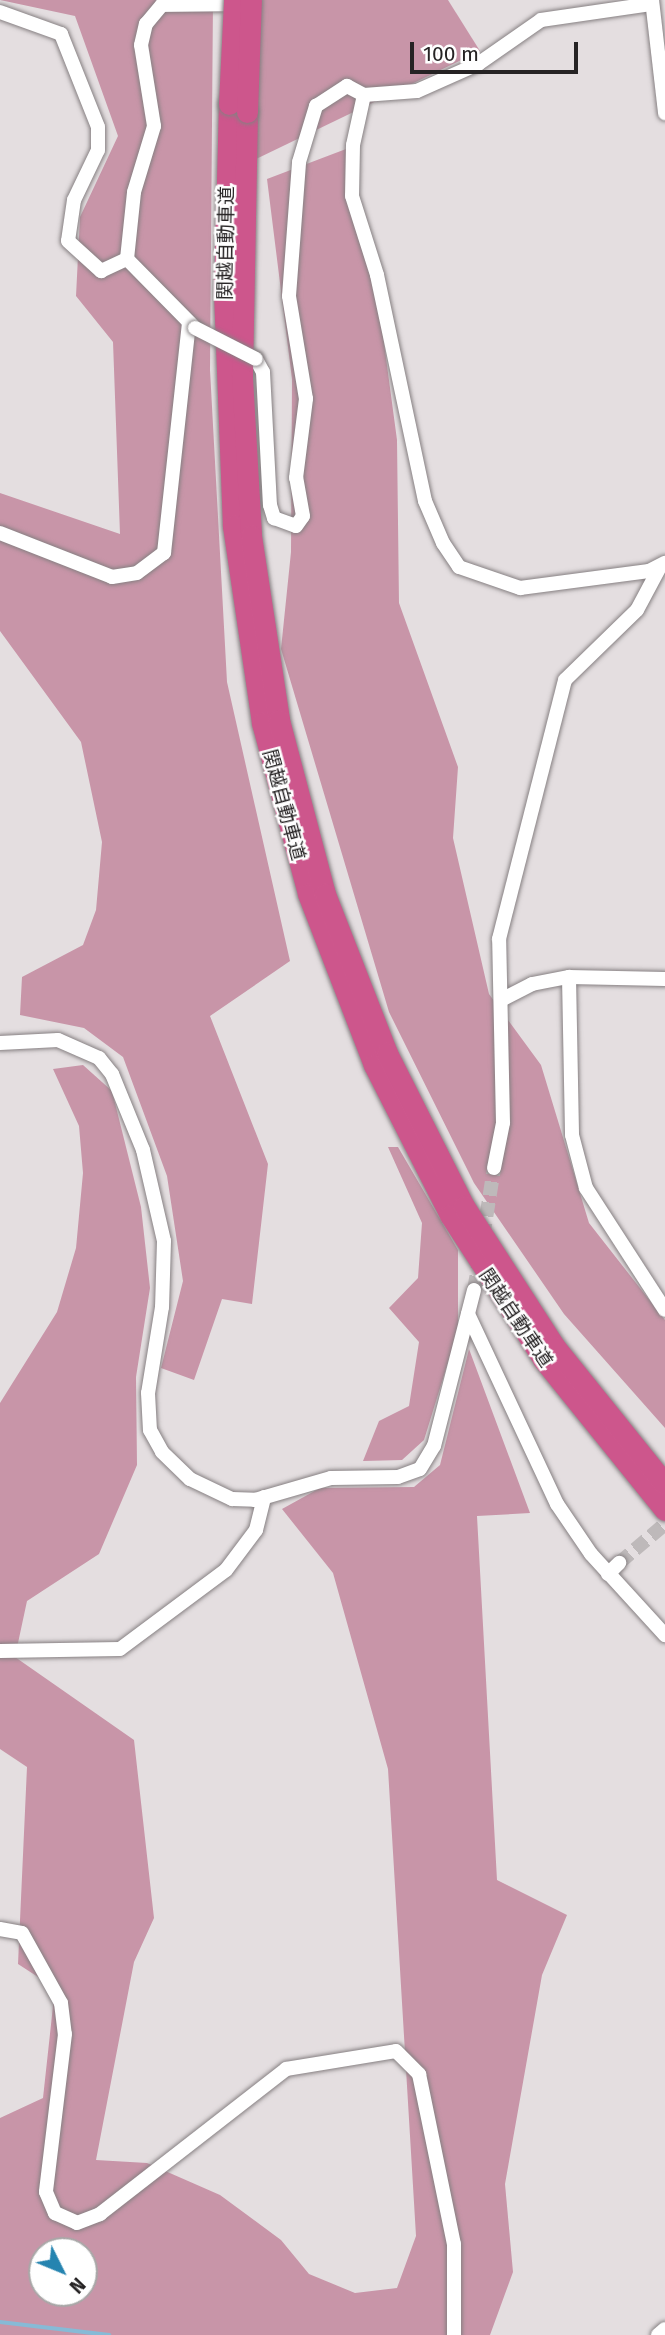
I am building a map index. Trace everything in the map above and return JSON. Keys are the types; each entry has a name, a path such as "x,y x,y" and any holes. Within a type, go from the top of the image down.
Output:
{"highway":[{"name":"関越自動車道","path":"234,0 242,365 251,536 279,719 326,894 387,1053 464,1206 555,1347 665,1484"},
{"name":"関越自動車道","path":"251,0 238,108 224,304 233,526 262,723 308,894 374,1065 450,1215 542,1359 665,1510"}],"street":[{"path":"127,260 134,192 154,126 142,61 146,24 173,1 261,0"},
{"path":"127,260 192,325 256,359 263,372 270,505 274,518 296,526 303,516 296,478 306,399 289,296 299,162 307,122 329,92 347,86 364,95 417,91 487,59 541,20 652,2 665,113"},
{"path":"0,12 61,34 98,127 98,150 74,200 68,241 101,271 127,260"},
{"path":"364,95 353,145 352,196 377,275 422,489 443,543 459,567 520,588 662,570"},
{"path":"0,533 112,577 137,573 164,553 192,325"},
{"path":"494,1168 503,1123 501,1000 504,908 565,680 630,618 662,570"},
{"path":"501,1000 532,984 569,977 665,979"},
{"path":"569,977 572,1135 586,1188 665,1310"},
{"path":"0,1042 58,1040 99,1058 112,1074 143,1150 164,1241 162,1307 148,1393 152,1436 190,1479 232,1499 264,1497 331,1478 398,1477 427,1462 474,1290"},
{"path":"468,1314 557,1504 608,1574 665,1635"},
{"path":"0,1651 120,1649 226,1570 256,1530 264,1497"},
{"path":"608,1574 618,1563"},
{"path":"0,1929 22,1933 61,2003 65,2035 46,2192 55,2213 77,2223 100,2214 286,2069 396,2051 419,2074 454,2244 454,2335"},
{"path":"658,2335 665,2329"}],"shaded area":[{"path":"0,0 213,0 210,370 227,682 290,961 210,1016 268,1164 252,1304 222,1299 194,1380 161,1368 183,1281 167,1176 123,1057 84,1028 20,1015 22,977 83,945 96,910 102,842 81,742 0,631 0,493 120,534 113,342 76,296 80,217 118,136 75,16"},
{"path":"260,0 448,0 480,51 252,161"},
{"path":"346,149 375,276 397,440 399,603 458,767 453,838 489,994 541,1065 589,1223 665,1320 665,1428 564,1314 474,1183 389,1012 281,649 291,552 292,379 267,179"},
{"path":"83,1065 112,1091 141,1207 150,1288 136,1377 137,1465 99,1554 27,1601 15,1657 134,1740 154,1918 134,1962 96,2160 147,2163 220,2195 281,2240 309,2274 355,2293 397,2288 416,2236 388,1769 333,1573 282,1509 320,1488 414,1487 440,1465 469,1349 530,1513 477,1516 497,1880 567,1915 542,1975 505,2184 513,2272 490,2335 0,2335 0,2118 43,2098 55,1988 18,1964 27,1767 0,1749 0,1403 57,1312 76,1248 83,1173 79,1126 53,1069"},
{"path":"388,1147 398,1147 458,1250 458,1330 424,1440 402,1460 363,1461 379,1421 409,1406 419,1342 389,1308 418,1278 422,1223"}],"waterway":[{"path":"0,2322 109,2335"}],"tunnel":[{"path":"483,1237 494,1168"},
{"path":"474,1290 480,1257"},
{"path":"619,1563 665,1524"}]}
